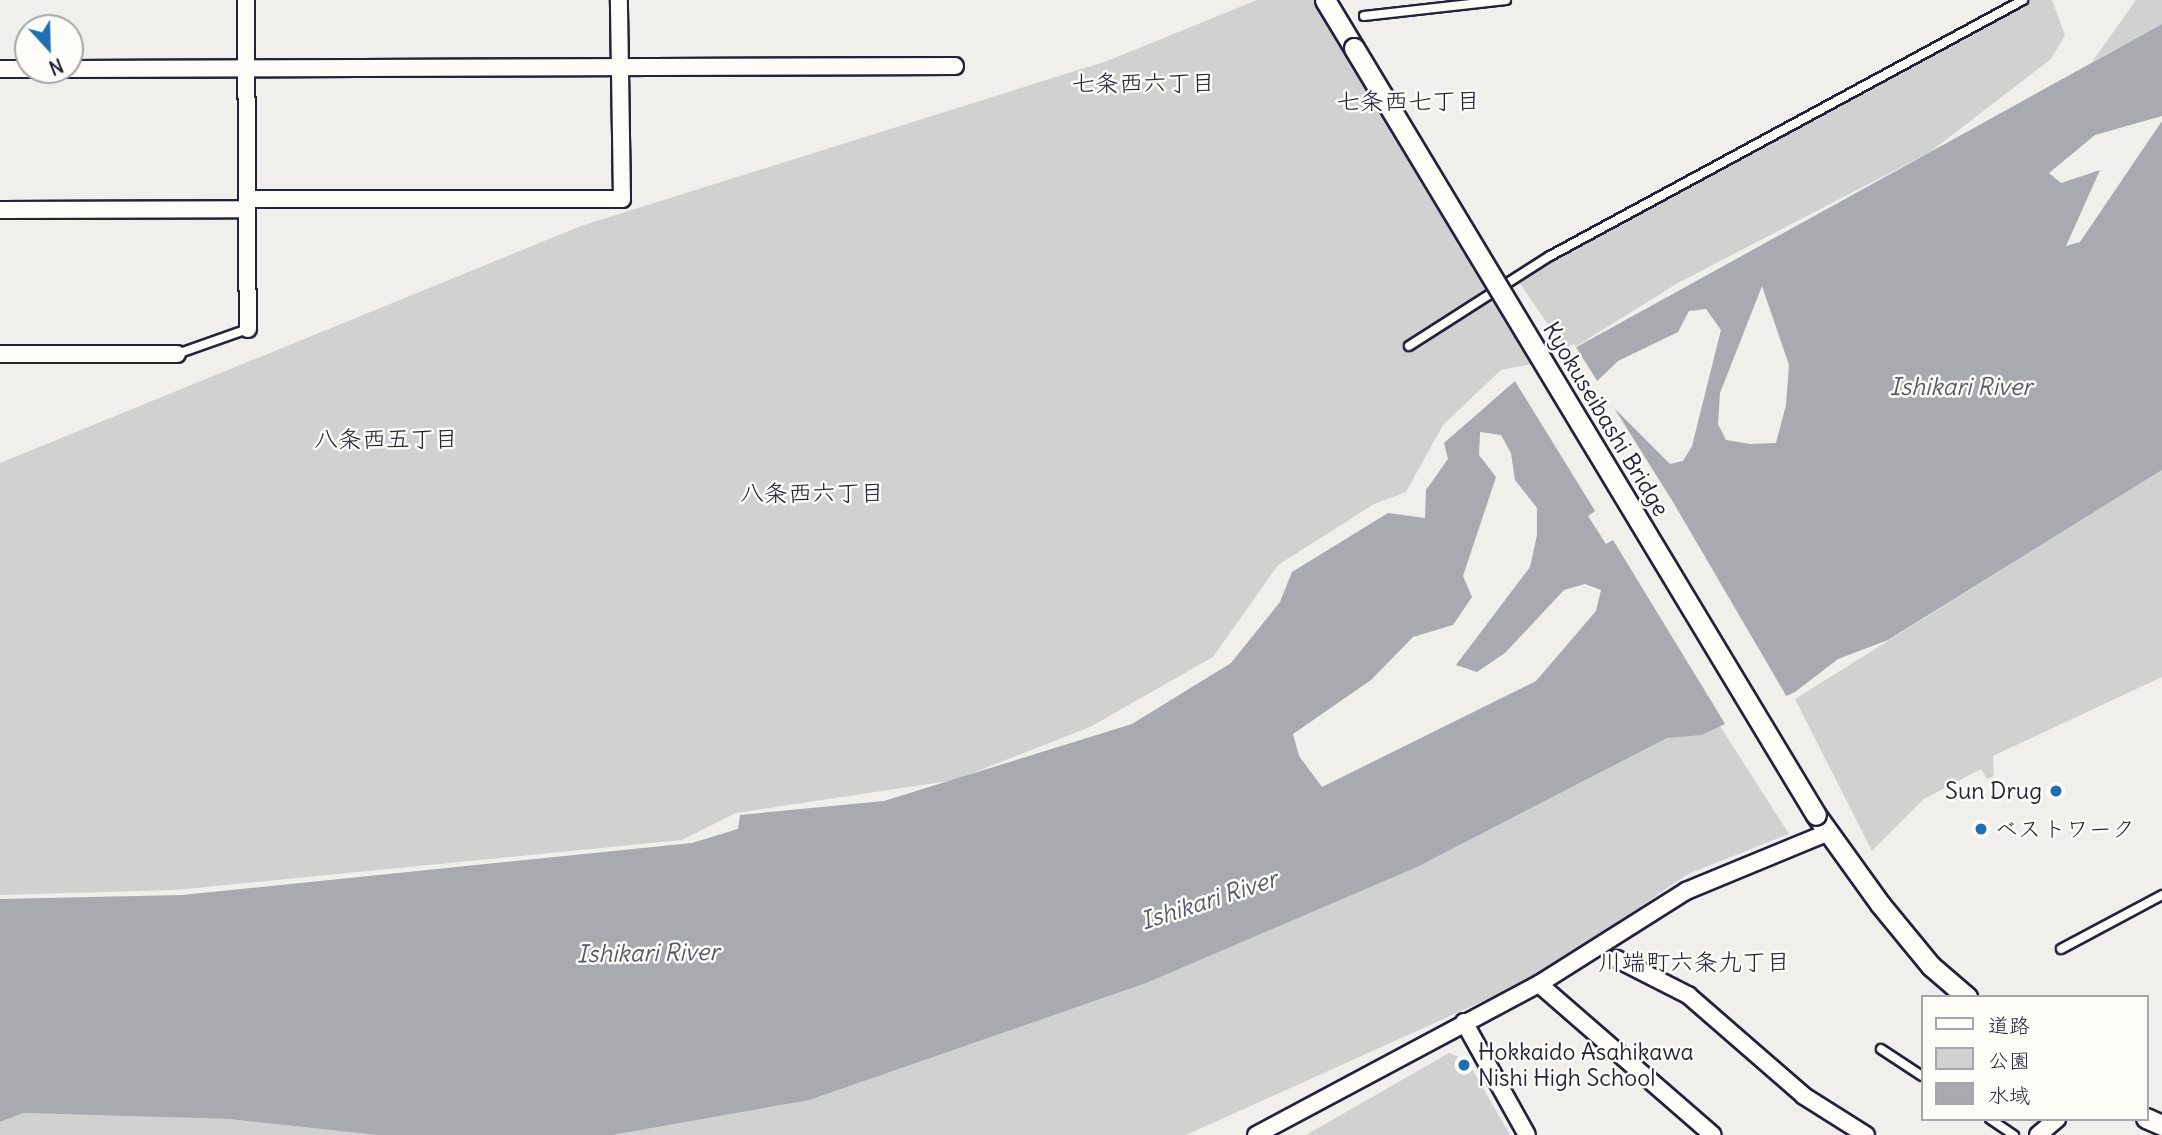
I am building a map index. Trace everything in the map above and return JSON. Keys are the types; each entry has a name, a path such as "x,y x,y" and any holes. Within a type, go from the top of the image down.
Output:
{"street":[{"path":"246,0 248,328"},
{"path":"0,210 622,199 620,0"},
{"name":"Kyokuseibashi Bridge","path":"1325,0 1816,815 1931,966 1965,995"},
{"path":"84,69 955,66"},
{"path":"0,355 177,354"},
{"path":"1256,1135 1539,984 1686,891 1829,832"},
{"path":"1617,958 1688,995 1804,1096 1866,1135"},
{"path":"1539,984 1713,1135"},
{"path":"1464,1022 1527,1135"},
{"path":"2038,1135 2055,1121"}],"lane":[{"path":"1364,16 1506,0"},
{"path":"1409,346 1550,256 2023,0"},
{"path":"177,354 248,328"},
{"path":"2061,948 2162,895"},
{"path":"1881,1049 1920,1075"},
{"path":"1993,1121 2014,1135"}],"green space":[{"path":"1257,0 1325,0 1544,362 1501,370 1443,425 1406,492 1374,504 1278,565 1213,657 1090,727 955,780 736,813 682,840 176,890 0,895 0,463 581,226 1107,61"},
{"path":"2024,0 2052,0 2065,35 2051,59 1930,152 1678,283 1567,352 1516,278"},
{"path":"2136,0 2162,0 2162,24 2092,62"},
{"path":"2162,470 2162,677 1993,756 1994,776 1987,779 1981,769 1924,799 1872,851 1795,699"},
{"path":"1720,726 1789,834 1688,874 1541,975 1186,1135 612,1135 1417,867 1667,738"},
{"path":"1449,1053 1467,1060 1510,1135 1306,1135"},
{"path":"23,1113 229,1119 376,1135 0,1135 0,1122"}],"water":[{"name":"Ishikari River","path":"2162,24 2162,116 2095,135 2049,173 2061,183 2100,170 2066,246 2080,242 2162,121 2162,470 1888,640 1838,659 1795,692 1701,735 1667,738 1417,867 1146,983 809,1100 612,1135 376,1135 229,1119 23,1113 0,1122 0,899 182,895 692,843 738,829 740,815 884,801 1132,724 1231,663 1280,602 1292,572 1388,513 1425,518 1426,490 1448,459 1444,443 1515,381","holes":["1762,286 1789,365 1786,405 1776,443 1750,444 1726,440 1718,424 1720,393","1706,309 1721,330 1692,446 1683,461 1670,464 1592,386 1618,361 1678,332 1689,311","1480,432 1501,435 1511,453 1515,480 1537,508 1537,535 1530,567 1456,665 1477,672 1505,653 1564,590 1585,584 1601,590 1596,611 1536,681 1322,787 1299,756 1293,734 1371,680 1413,637 1453,625 1472,597 1463,576 1496,477 1479,455"]}],"pier":[{"path":"1574,344 1673,502 1788,699 1727,727 1613,540 1606,544 1588,516 1595,511 1513,378"}],"place":[{"name":"Sun Drug","path":"2056,791"},
{"name":"ベストワーク","path":"1981,829"},
{"name":"Hokkaido Asahikawa Nishi High School","path":"1464,1065"}],"district":[{"name":"七条西六丁目","path":"1143,83"},
{"name":"七条西七丁目","path":"1408,101"},
{"name":"八条西五丁目","path":"386,439"},
{"name":"八条西六丁目","path":"812,493"},
{"name":"川端町六条九丁目","path":"1694,962"}]}
